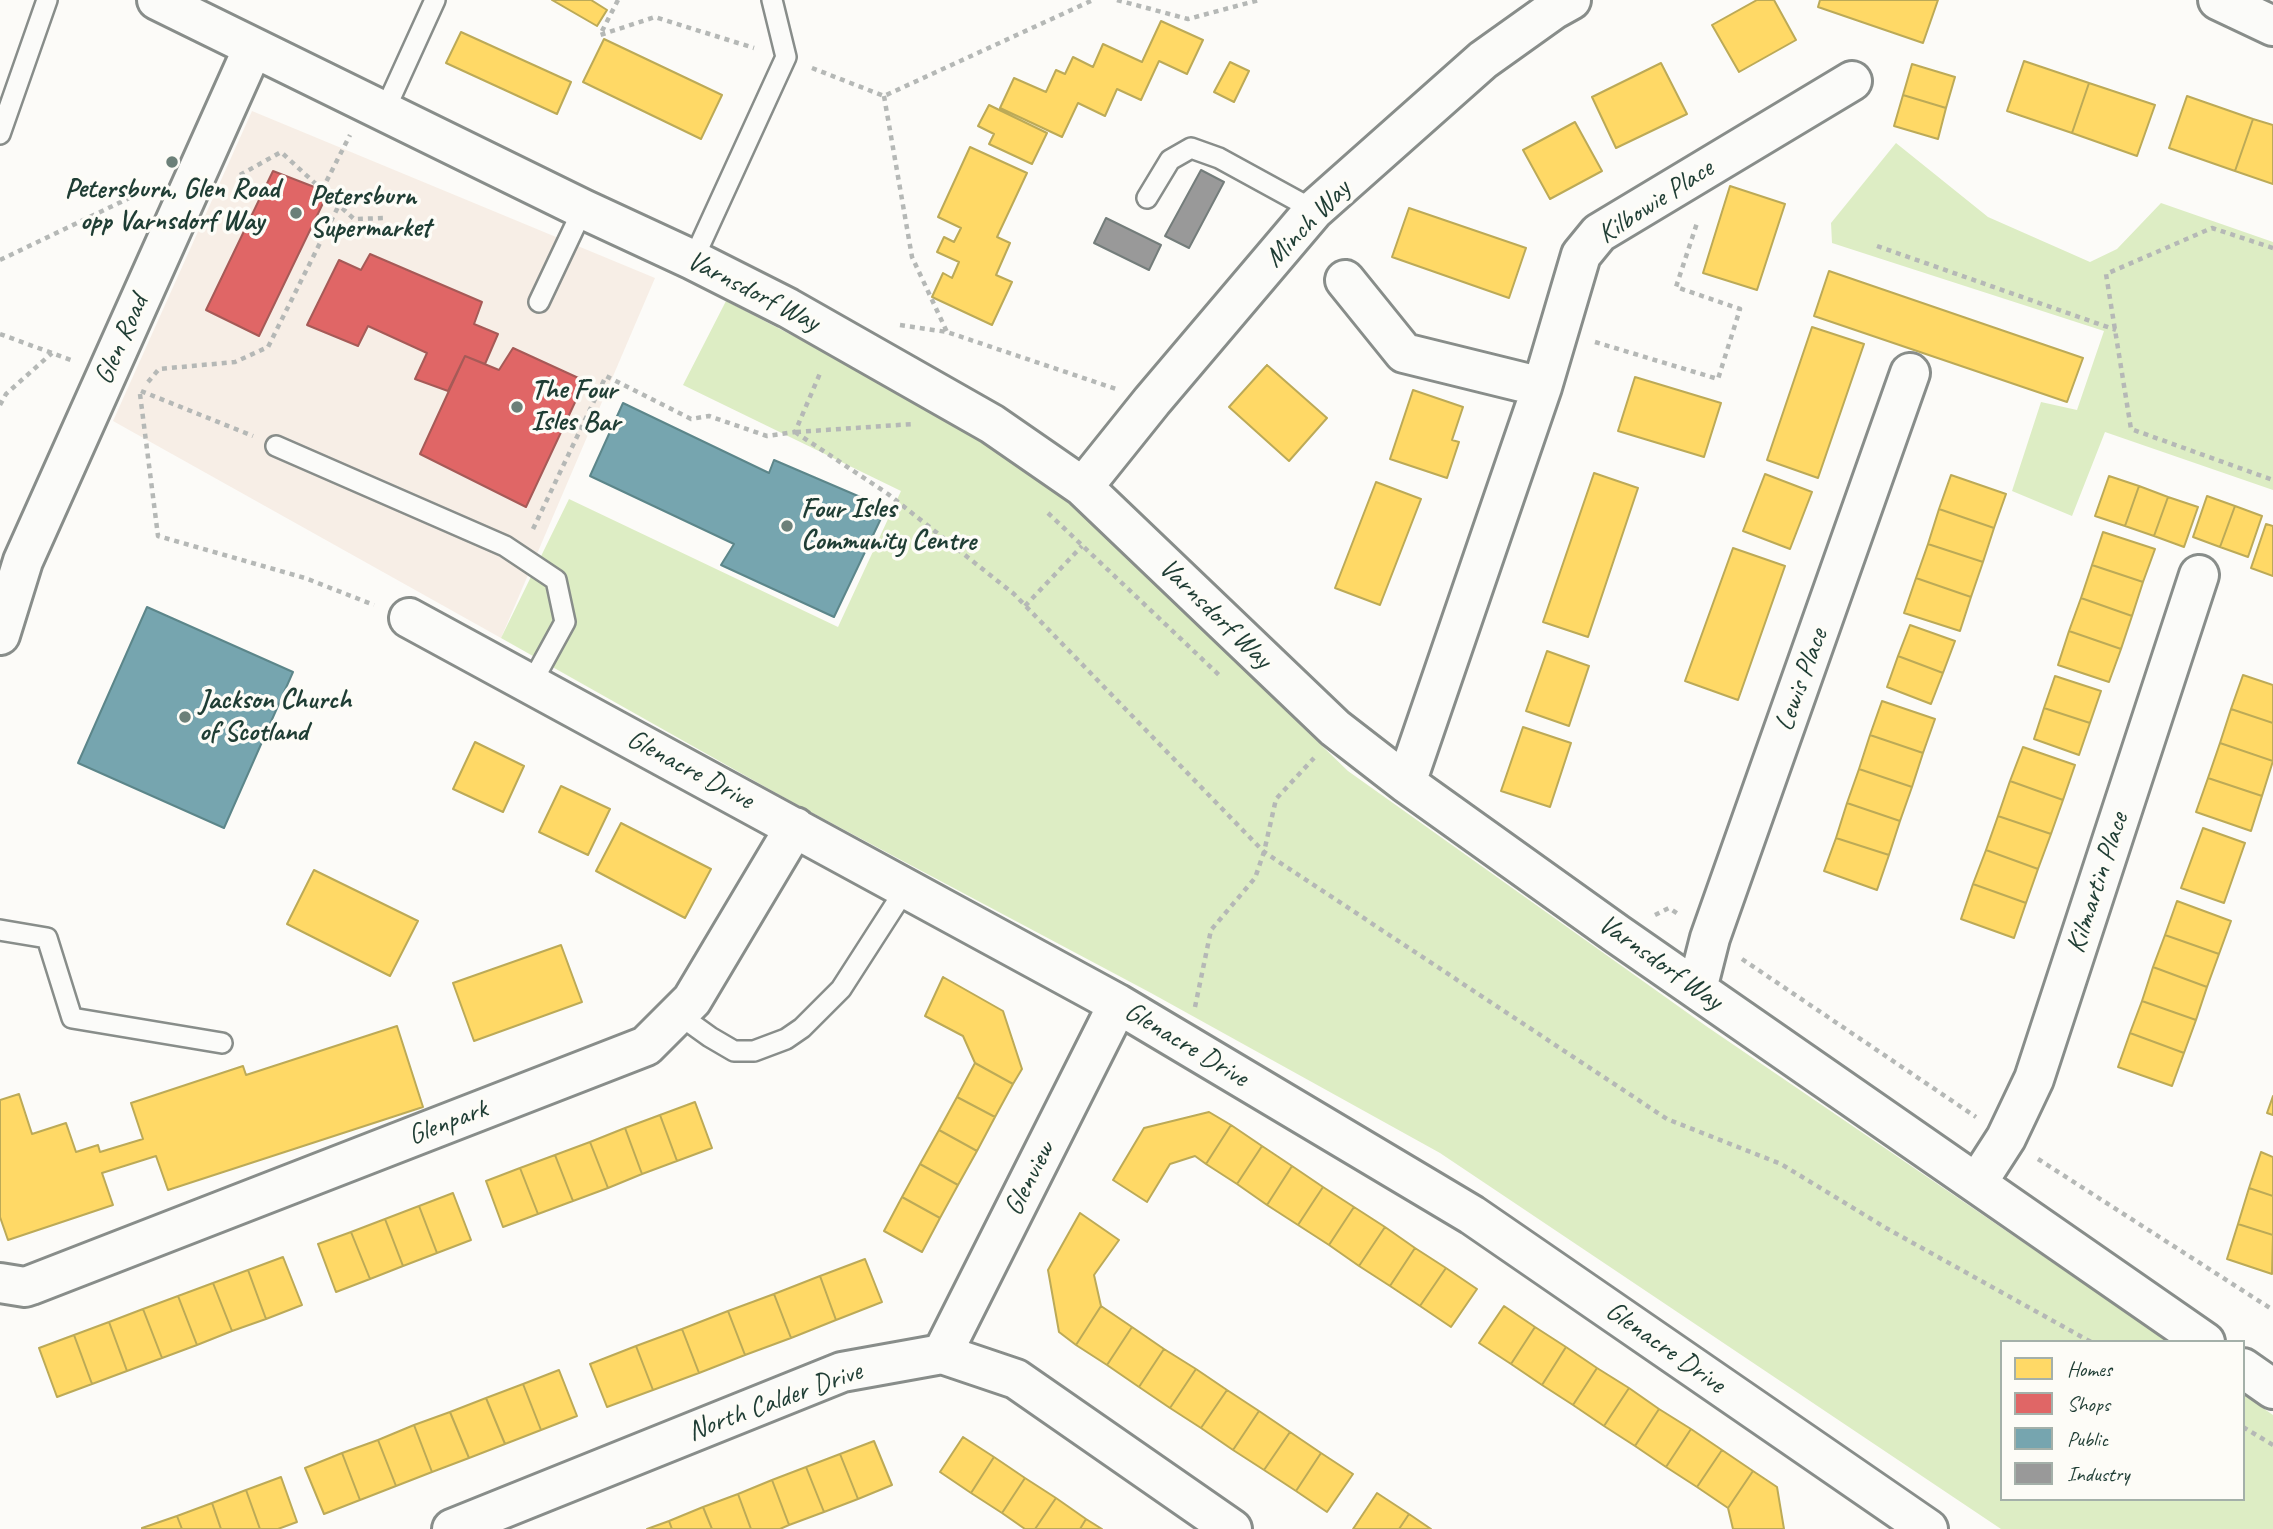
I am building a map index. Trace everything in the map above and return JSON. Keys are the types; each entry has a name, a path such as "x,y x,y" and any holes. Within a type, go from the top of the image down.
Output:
{"street":[{"name":"Varnsdorf Way","path":"157,0 583,209 693,260 836,335 992,424 1083,487 1335,728 1406,783 1617,934 2202,1340"},
{"name":"Minch Way","path":"1083,487 1314,210 1483,60 1571,0"},
{"path":"2218,0 2273,26"},
{"name":"Glen Road","path":"0,635 23,561 253,48"},
{"name":"Kilbowie Place","path":"1406,783 1542,387 1581,255 1599,233 1852,81"},
{"path":"1345,280 1404,354 1542,387"},
{"name":"Lewis Place","path":"1697,989 1710,937 1910,373"},
{"name":"Kilmartin Place","path":"1977,1183 2006,1138 2034,1079 2199,575"},
{"name":"Glenacre Drive","path":"409,618 1118,1004 1472,1215 1884,1516 1928,1529"},
{"name":"Glenpark","path":"0,1283 25,1287 31,1285 646,1046 692,1000 795,827"},
{"name":"Glenview","path":"942,1354 1118,1004"},
{"name":"North Calder Drive","path":"452,1529 842,1372 942,1354 1016,1379 1232,1529"}],"lane":[{"path":"0,134 47,0"},
{"path":"375,107 435,0"},
{"path":"693,260 786,57 772,0"},
{"path":"1147,198 1170,160 1191,148 1219,158 1314,210"},
{"path":"539,302 583,209"},
{"path":"276,446 505,546 556,580 565,622 531,684"},
{"path":"678,1014 710,1038 734,1051 754,1051 786,1040 841,989 906,888"},
{"path":"0,930 47,938 72,1018 222,1043"}],"path":[{"path":"618,0 600,35 655,18 786,57 884,96 1093,0"},
{"path":"1117,0 1188,19 1259,0"},
{"path":"884,96 912,257 947,332"},
{"path":"322,190 375,107"},
{"path":"1558,331 1718,379 1740,309 1676,287 1717,162"},
{"path":"338,205 268,347 234,362 159,369 140,390 158,536 305,578 409,618"},
{"path":"2273,248 2212,228 2106,274 2131,429 2273,480"},
{"path":"1877,246 2116,330"},
{"path":"894,324 947,332 1152,401"},
{"path":"0,334 79,363"},
{"path":"795,432 836,335"},
{"path":"0,405 6,394 52,353"},
{"path":"520,557 606,376 691,419 709,416 766,436 912,424 924,429"},
{"path":"140,390 276,446"},
{"path":"795,432 888,494 1014,594 1264,852 1667,1119 1781,1164 1886,1228 2087,1340"},
{"path":"1046,511 1223,678"},
{"path":"1025,606 1082,546"},
{"path":"1186,1045 1212,930 1255,878 1276,799 1313,760 1335,728"},
{"path":"1303,750 1313,760"},
{"path":"1617,934 1670,908 2006,1138 2273,1310"},
{"path":"2245,1428 2273,1445"}],"shaded area":[{"path":"252,111 655,278 501,638 113,421"}],"green space":[{"path":"1896,143 1988,217 2090,262 2117,249 2161,203 2273,242 2273,490 2105,432 2072,516 2012,491 2041,402 2077,410 2104,331 1832,243 1831,223"},
{"path":"726,301 965,425 1068,501 1348,771 1706,1026 2166,1340 2000,1340 2000,1501 2245,1501 2245,1395 2273,1415 2273,1529 2001,1529 1440,1153 1151,993 792,802 501,638 569,499 838,627 901,491 683,385"}],"building: Homes":[{"path":"552,0 591,0 607,10 597,26"},
{"path":"1757,0 1774,0 1796,40 1739,72 1712,25"},
{"path":"1820,0 1938,0 1923,43 1818,7"},
{"path":"1161,21 1203,40 1187,74 1159,61 1141,100 1117,89 1105,116 1078,103 1062,137 1000,108 1014,78 1046,92 1056,70 1065,74 1073,57 1093,67 1103,44 1142,62"},
{"path":"461,32 571,82 557,114 446,63"},
{"path":"604,39 722,95 701,139 583,82"},
{"path":"2024,61 2089,83 2072,133 2007,111"},
{"path":"1230,62 1249,71 1234,102 1214,92"},
{"path":"1661,63 1687,114 1616,148 1592,97"},
{"path":"1912,64 1955,77 1946,108 1903,95"},
{"path":"2089,83 2155,105 2137,156 2072,133"},
{"path":"1903,95 1946,108 1938,139 1894,126"},
{"path":"2187,96 2253,119 2235,171 2169,148"},
{"path":"989,105 1047,133 1032,164 989,144 994,134 978,126"},
{"path":"2253,119 2273,125 2273,184 2235,171"},
{"path":"1575,122 1602,171 1550,199 1523,150"},
{"path":"970,147 1027,173 997,237 1010,243 996,275 1012,282 992,325 932,297 943,273 952,278 959,262 937,252 944,237 954,242 961,228 938,217"},
{"path":"1730,186 1785,204 1757,290 1703,273"},
{"path":"1409,208 1526,248 1509,298 1392,257"},
{"path":"1829,271 2083,358 2067,402 1814,316"},
{"path":"1812,327 1864,344 1818,478 1767,460"},
{"path":"1267,365 1327,418 1289,461 1229,407"},
{"path":"1635,377 1721,403 1704,457 1618,431"},
{"path":"1413,390 1463,407 1452,440 1459,442 1447,478 1390,459"},
{"path":"1594,473 1638,488 1588,637 1543,622"},
{"path":"1765,474 1812,492 1790,549 1743,531"},
{"path":"1951,475 2006,494 1994,528 1939,509"},
{"path":"2109,476 2139,486 2125,526 2095,516"},
{"path":"1376,482 1421,499 1380,605 1335,588"},
{"path":"2139,486 2168,497 2154,536 2125,526"},
{"path":"2207,496 2235,506 2220,547 2193,537"},
{"path":"2168,497 2198,507 2184,547 2154,536"},
{"path":"2235,506 2262,516 2248,557 2220,547"},
{"path":"1939,509 1994,528 1983,562 1928,544"},
{"path":"2266,524 2273,526 2273,576 2251,568"},
{"path":"2103,532 2155,549 2143,582 2092,565"},
{"path":"1928,544 1983,562 1971,597 1916,578"},
{"path":"1733,548 1785,566 1738,700 1685,681"},
{"path":"2092,565 2143,582 2132,616 2081,598"},
{"path":"1916,578 1971,597 1960,631 1904,613"},
{"path":"2081,598 2132,616 2121,649 2069,631"},
{"path":"1910,625 1955,641 1943,673 1898,656"},
{"path":"2069,631 2121,649 2109,682 2058,665"},
{"path":"1547,651 1589,666 1569,726 1526,711"},
{"path":"1898,656 1943,673 1931,704 1887,687"},
{"path":"2243,675 2273,685 2273,723 2231,709"},
{"path":"2055,676 2101,691 2090,723 2044,708"},
{"path":"1882,701 1935,719 1923,753 1870,735"},
{"path":"2044,708 2090,723 2079,755 2034,739"},
{"path":"2231,709 2273,723 2273,761 2220,743"},
{"path":"1523,727 1571,743 1550,807 1501,791"},
{"path":"1870,735 1923,753 1912,787 1859,769"},
{"path":"475,742 524,766 503,812 453,789"},
{"path":"2220,743 2273,761 2262,796 2208,778"},
{"path":"2023,747 2075,765 2063,800 2010,781"},
{"path":"1859,769 1912,787 1900,821 1847,803"},
{"path":"2208,778 2262,796 2251,831 2196,812"},
{"path":"2010,781 2063,800 2051,834 1998,816"},
{"path":"561,786 610,809 588,855 539,832"},
{"path":"1847,803 1900,821 1889,855 1836,838"},
{"path":"1998,816 2051,834 2038,869 1986,850"},
{"path":"621,823 711,869 685,918 596,871"},
{"path":"2203,828 2245,843 2224,903 2181,888"},
{"path":"1836,838 1889,855 1877,890 1824,871"},
{"path":"1986,850 2038,869 2026,903 1973,884"},
{"path":"314,870 418,921 390,976 287,924"},
{"path":"1973,884 2026,903 2014,938 1961,919"},
{"path":"2177,901 2231,921 2219,954 2165,935"},
{"path":"2165,935 2219,954 2207,987 2153,967"},
{"path":"561,945 582,1002 474,1041 453,983"},
{"path":"2153,967 2207,987 2196,1020 2142,1001"},
{"path":"943,977 1003,1011 1022,1069 1013,1084 975,1063 963,1036 925,1016"},
{"path":"2142,1001 2196,1020 2184,1053 2130,1033"},
{"path":"397,1026 423,1107 168,1190 156,1156 102,1173 113,1205 8,1240 0,1217 0,1100 19,1094 32,1134 66,1123 76,1152 98,1145 100,1152 143,1139 131,1103 243,1066 246,1075"},
{"path":"2130,1033 2184,1053 2172,1086 2118,1067"},
{"path":"975,1063 1013,1084 995,1117 957,1097"},
{"path":"2273,1096 2273,1115 2267,1113"},
{"path":"957,1097 995,1117 977,1151 939,1130"},
{"path":"695,1102 712,1148 677,1161 660,1115"},
{"path":"1209,1112 1231,1125 1206,1164 1195,1156 1170,1164 1147,1202 1113,1180 1144,1128"},
{"path":"660,1115 677,1161 642,1174 625,1128"},
{"path":"1231,1125 1262,1146 1237,1184 1206,1164"},
{"path":"625,1128 642,1174 608,1188 590,1142"},
{"path":"939,1130 977,1151 958,1185 920,1164"},
{"path":"590,1142 608,1188 573,1201 555,1155"},
{"path":"1262,1146 1292,1166 1267,1205 1237,1184"},
{"path":"2261,1152 2273,1157 2273,1196 2249,1188"},
{"path":"555,1155 573,1201 538,1214 520,1168"},
{"path":"920,1164 958,1185 940,1218 902,1197"},
{"path":"1292,1166 1323,1187 1298,1225 1267,1205"},
{"path":"520,1168 538,1214 503,1227 486,1181"},
{"path":"1323,1187 1354,1207 1329,1245 1298,1225"},
{"path":"2249,1188 2273,1196 2273,1235 2238,1224"},
{"path":"453,1193 471,1240 437,1253 419,1206"},
{"path":"902,1197 940,1218 922,1252 884,1231"},
{"path":"419,1206 437,1253 403,1266 385,1219"},
{"path":"1354,1207 1385,1227 1359,1266 1329,1245"},
{"path":"1080,1213 1119,1240 1094,1275 1101,1306 1076,1345 1059,1332 1048,1270"},
{"path":"385,1219 403,1266 370,1279 351,1232"},
{"path":"2238,1224 2273,1235 2272,1274 2227,1259"},
{"path":"1385,1227 1415,1248 1390,1286 1359,1266"},
{"path":"351,1232 370,1279 336,1292 318,1244"},
{"path":"1415,1248 1446,1268 1420,1306 1390,1286"},
{"path":"283,1257 302,1305 266,1319 248,1270"},
{"path":"865,1259 882,1302 836,1320 820,1276"},
{"path":"1446,1268 1477,1289 1451,1327 1420,1306"},
{"path":"248,1270 266,1319 232,1331 213,1283"},
{"path":"820,1276 836,1320 791,1338 774,1294"},
{"path":"213,1283 232,1331 197,1345 178,1296"},
{"path":"774,1294 791,1338 745,1355 728,1311"},
{"path":"178,1296 197,1345 162,1358 143,1309"},
{"path":"1101,1306 1132,1327 1107,1365 1076,1345"},
{"path":"1504,1306 1535,1327 1511,1364 1479,1343"},
{"path":"143,1309 162,1358 127,1371 109,1322"},
{"path":"728,1311 745,1355 699,1373 682,1329"},
{"path":"109,1322 127,1371 92,1384 74,1335"},
{"path":"1132,1327 1164,1349 1139,1387 1107,1365"},
{"path":"1535,1327 1566,1347 1542,1385 1511,1364"},
{"path":"682,1329 699,1373 653,1390 636,1346"},
{"path":"74,1335 92,1384 57,1397 39,1348"},
{"path":"636,1346 653,1390 607,1407 590,1364"},
{"path":"1566,1347 1597,1368 1573,1405 1542,1385"},
{"path":"1164,1349 1196,1369 1170,1408 1139,1387"},
{"path":"1597,1368 1629,1388 1604,1426 1573,1405"},
{"path":"1196,1369 1227,1390 1201,1428 1170,1408"},
{"path":"559,1370 577,1416 541,1430 523,1384"},
{"path":"523,1384 541,1430 505,1444 486,1398"},
{"path":"1629,1388 1659,1409 1635,1446 1604,1426"},
{"path":"1227,1390 1259,1411 1233,1450 1201,1428"},
{"path":"486,1398 505,1444 469,1458 450,1412"},
{"path":"1659,1409 1691,1429 1666,1467 1635,1446"},
{"path":"1259,1411 1290,1432 1264,1470 1233,1450"},
{"path":"450,1412 469,1458 432,1472 414,1425"},
{"path":"414,1425 432,1472 396,1486 378,1440"},
{"path":"1691,1429 1722,1450 1697,1487 1666,1467"},
{"path":"1290,1432 1321,1453 1296,1491 1264,1470"},
{"path":"963,1437 994,1457 971,1493 940,1472"},
{"path":"378,1440 396,1486 360,1500 342,1453"},
{"path":"874,1441 892,1485 858,1499 840,1454"},
{"path":"1722,1450 1753,1471 1728,1508 1697,1487"},
{"path":"342,1453 360,1500 324,1514 305,1468"},
{"path":"1321,1453 1353,1474 1327,1512 1296,1491"},
{"path":"840,1454 858,1499 824,1512 806,1467"},
{"path":"994,1457 1025,1478 1002,1513 971,1493"},
{"path":"806,1467 824,1512 789,1525 772,1480"},
{"path":"1753,1471 1777,1487 1784,1529 1733,1529 1728,1508"},
{"path":"281,1477 297,1522 278,1529 260,1529 246,1490"},
{"path":"1025,1478 1056,1498 1035,1529 1025,1529 1002,1513"},
{"path":"772,1480 789,1525 780,1529 751,1529 738,1494"},
{"path":"246,1490 260,1529 221,1529 212,1503"},
{"path":"1377,1493 1409,1514 1399,1529 1353,1529"},
{"path":"738,1494 751,1529 712,1529 703,1507"},
{"path":"1056,1498 1086,1519 1080,1529 1035,1529"},
{"path":"212,1503 221,1529 182,1529 177,1516"},
{"path":"703,1507 712,1529 672,1529 669,1521"},
{"path":"1409,1514 1431,1529 1399,1529"},
{"path":"177,1516 182,1529 142,1529 142,1528"},
{"path":"1086,1519 1102,1529 1080,1529"},
{"path":"669,1521 672,1529 647,1529"}],"building: Shops":[{"path":"273,171 322,190 326,197 259,336 206,310"},
{"path":"370,254 482,302 474,324 498,334 485,364 465,356 448,391 415,379 427,353 368,326 358,346 307,325 339,260 361,270"},
{"path":"513,348 585,381 526,507 420,454 465,356 499,370"}],"building: Public":[{"name":"Four Isles Community Centre","path":"623,403 769,473 774,460 886,508 834,617 721,565 734,544 590,476"},
{"name":"Jackson Church of Scotland","path":"147,607 293,672 224,828 78,763"}],"building: Industry":[{"path":"1201,170 1224,182 1189,248 1165,236"},
{"path":"1106,218 1161,245 1149,270 1094,243"}],"place":[{"name":"Petersburn, Glen Road opp Varnsdorf Way","path":"172,162"},
{"name":"Petersburn Supermarket","path":"296,213"},
{"name":"The Four Isles Bar","path":"517,407"},
{"name":"Four Isles Community Centre","path":"787,526"},
{"name":"Jackson Church of Scotland","path":"185,717"}]}
